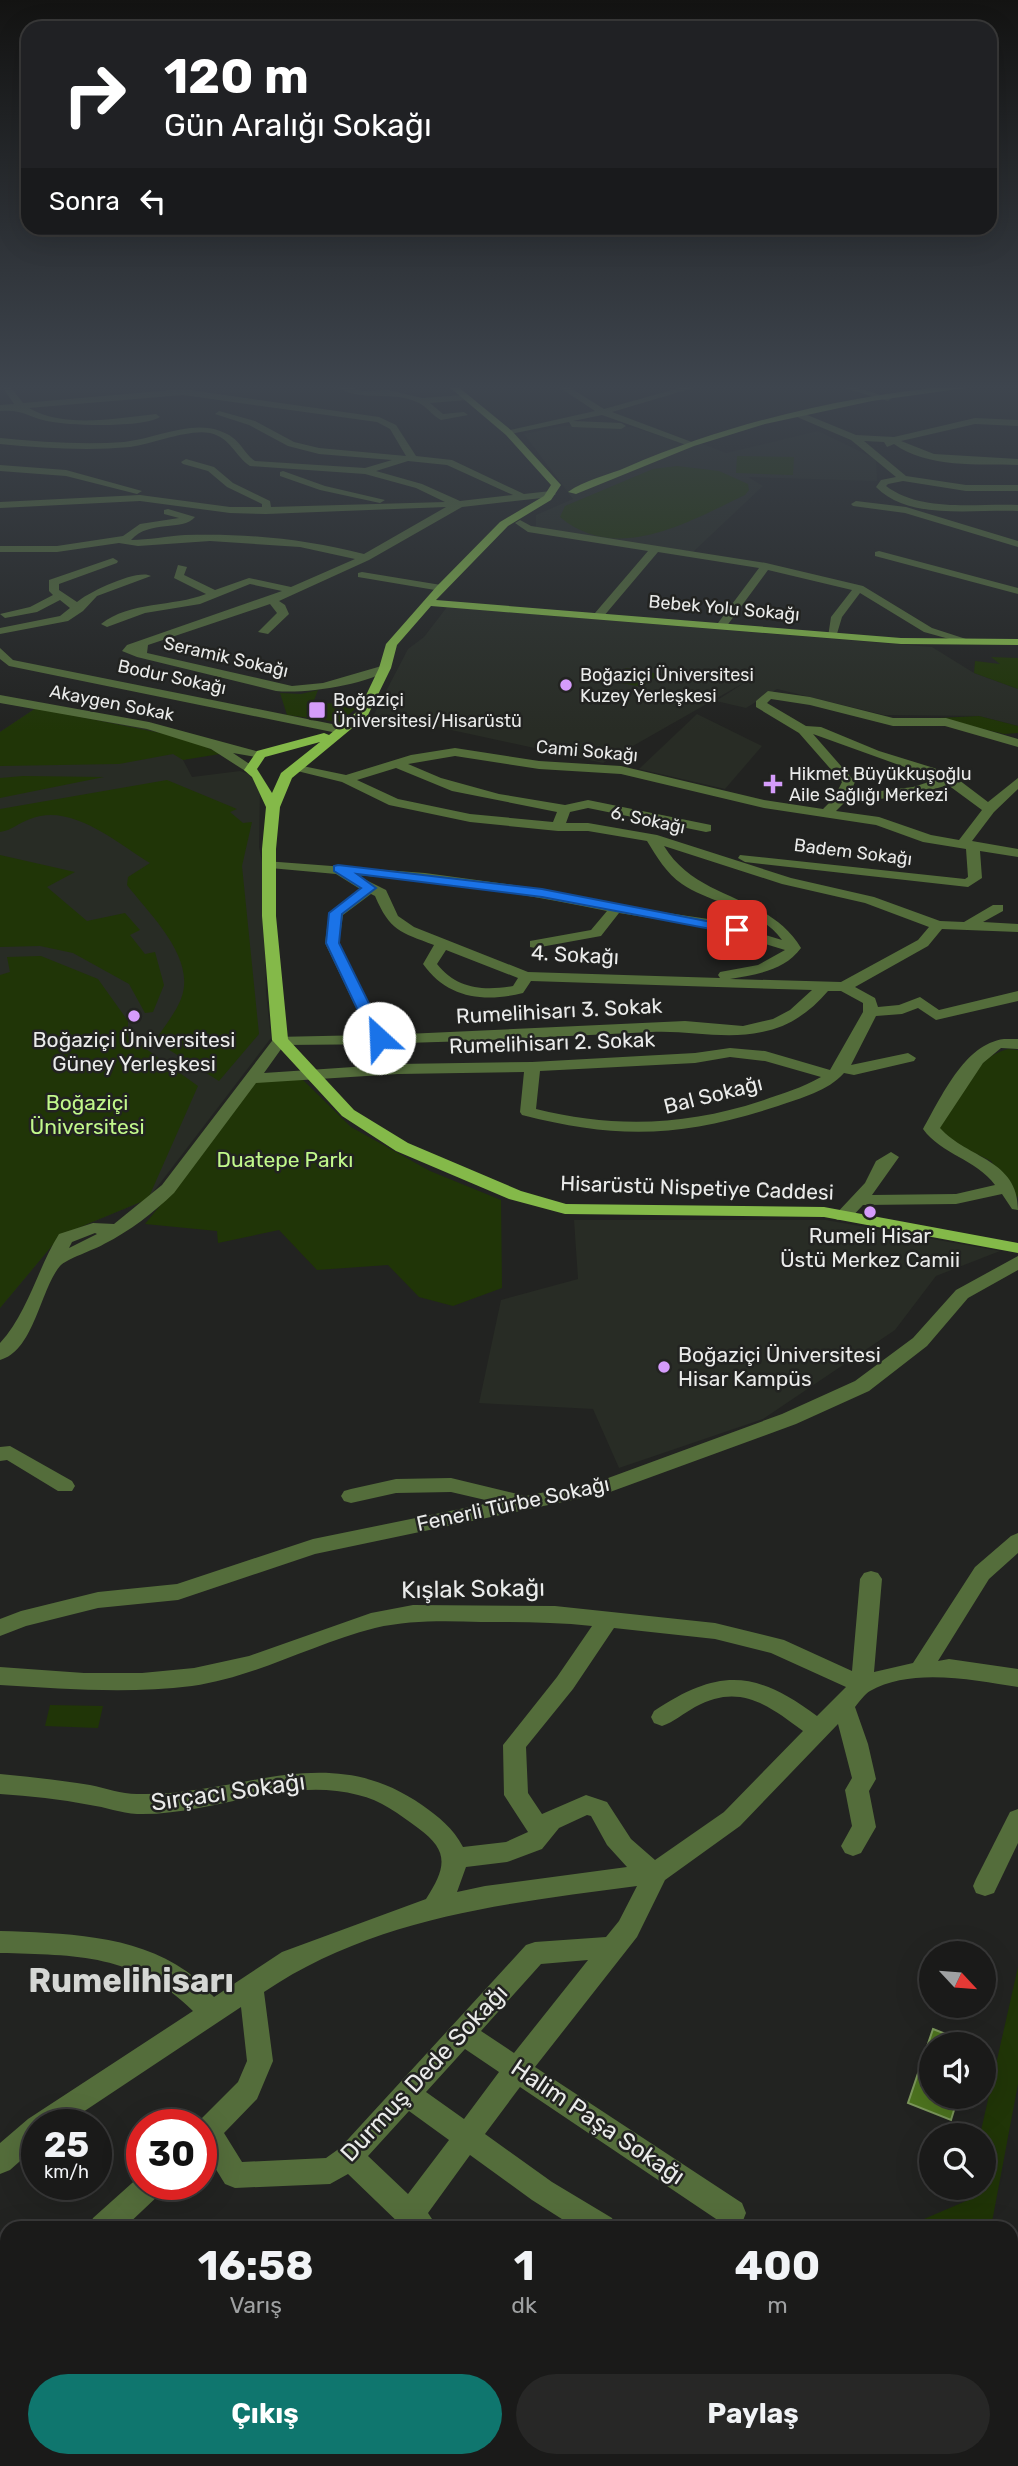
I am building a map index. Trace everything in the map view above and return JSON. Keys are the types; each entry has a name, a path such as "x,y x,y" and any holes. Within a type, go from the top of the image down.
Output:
{"main road":[{"path":"433,603 441,588 504,524 537,500"},
{"path":"280,1040 271,942 270,864 273,807 286,776 363,712 387,663 433,603 499,538 531,511 552,500"},
{"name":"Bebek Yolu Sokağı","path":"433,603 832,635 928,635"},
{"path":"960,639 1018,642"},
{"path":"273,807 254,772 261,754 286,749 342,730"},
{"path":"286,749 294,749 301,762"},
{"path":"254,772 286,776"},
{"name":"Hisarüstü Nispetiye Caddesi","path":"280,1040 348,1113 402,1147 515,1195 565,1209 824,1212 1018,1248"}],"street":[{"path":"0,505 84,500"},
{"path":"0,550 57,549 124,539 155,522 187,520 190,517 125,504 125,500"},
{"path":"150,500 230,510 266,511 459,504 491,500"},
{"path":"263,500 267,503 266,511"},
{"path":"374,500 399,506"},
{"path":"450,500 459,504"},
{"path":"902,500 925,505 1018,508"},
{"path":"264,632 283,614 281,607 271,600 360,560 420,529 459,504"},
{"path":"856,505 906,510 1018,544"},
{"path":"520,523 528,529 766,566 859,588 928,635 960,639"},
{"path":"124,539 131,544 164,538 242,539 300,545 360,560"},
{"path":"599,615 655,549"},
{"path":"879,554 1018,591"},
{"path":"360,560 355,567 362,575"},
{"path":"79,608 54,591 53,582 113,561"},
{"path":"722,625 766,566"},
{"path":"182,567 178,576 216,595"},
{"path":"320,576 362,575 441,588"},
{"path":"0,631 64,620 93,594 146,576"},
{"path":"107,624 143,610 196,602 216,595 248,576 290,590"},
{"path":"832,635 837,617 859,588"},
{"path":"5,615 29,613 44,607 59,596"},
{"name":"Seramik Sokağı","path":"271,600 142,649 261,682 277,689 299,690 387,663"},
{"name":"Bodur Sokağı","path":"0,651 9,663 342,730"},
{"path":"825,813 841,799 849,782 803,730 760,704 768,695 782,695 893,722 946,722 1018,743"},
{"name":"Akaygen Sokak","path":"0,699 149,726 215,746"},
{"path":"803,730 817,730 950,780 989,809"},
{"path":"215,746 261,754"},
{"path":"215,746 254,772"},
{"name":"Cami Sokağı","path":"346,779 396,763 455,752 539,765 629,771 764,804 879,821 928,839 1018,853"},
{"name":"6. Sokağı","path":"301,762 346,779 394,802 470,818 558,827 588,827 652,838 694,849 787,881 869,900 938,925 1018,926"},
{"path":"396,763 423,778 468,792 565,809 588,804 706,828"},
{"path":"841,799 914,791 950,780"},
{"path":"968,844 989,809 1018,782"},
{"path":"558,827 565,809"},
{"path":"652,838 674,870 700,888 776,925 790,936 794,948"},
{"name":"Badem Sokağı","path":"694,849 775,863 968,883 975,878 968,844"},
{"path":"270,864 338,869 376,866 715,924 794,948"},
{"name":"4. Sokağı","path":"338,869 381,893 392,918 409,930 526,976 844,987"},
{"path":"370,888 336,913 332,943 379,1038"},
{"path":"535,944 597,933 616,908"},
{"path":"967,926 998,908"},
{"path":"1018,917 1015,923 1018,926"},
{"path":"844,987 923,943 938,925"},
{"path":"443,943 430,964 440,980 467,993 493,995 518,990 526,976"},
{"path":"684,981 756,970 787,958 794,948"},
{"name":"Rumelihisarı 3. Sokak","path":"280,1040 400,1040 685,1026 715,1032 745,1033 773,1024 813,1001 824,986"},
{"path":"836,1072 871,1012 870,1001 844,987"},
{"path":"871,1012 902,1009 919,1002 936,1015 1018,996"},
{"path":"712,1053 715,1032"},
{"path":"0,1354 17,1336 40,1294 51,1262 98,1243 115,1229 147,1211 168,1189 253,1078 265,1056 280,1040"},
{"path":"1018,1044 997,1044 987,1051 970,1069 931,1129 943,1142 991,1168 1018,1205"},
{"name":"Rumelihisarı 2. Sokak","path":"253,1078 532,1067 695,1058 712,1053 757,1053 836,1072"},
{"path":"836,1072 908,1058"},
{"name":"Bal Sokağı","path":"532,1067 528,1112 555,1119 658,1130 702,1124 749,1112 793,1096 836,1072"},
{"path":"843,1216 859,1200 891,1157"},
{"path":"859,1200 956,1199 1007,1188"},
{"name":"Fenerli Türbe Sokağı","path":"0,1628 21,1619 99,1600 178,1592 313,1547 603,1488 789,1419 862,1386 920,1342 961,1294 1018,1262"},
{"path":"0,1454 10,1453 65,1486"},
{"path":"351,1496 396,1486 451,1485 526,1503"},
{"path":"920,1671 982,1573 1018,1541"},
{"path":"862,1685 871,1579"},
{"name":"Kışlak Sokağı","path":"0,1676 84,1682 142,1682 194,1677 251,1664 371,1621 413,1613 555,1614 715,1631 776,1646 862,1685"},
{"path":"540,1830 516,1795 514,1745 565,1683 609,1619"},
{"path":"66,2109 291,1960 412,1913 485,1896 656,1873 732,1819 862,1685 899,1673 949,1668 1018,1678"},
{"path":"662,1717 691,1696 728,1685 754,1689 780,1700 819,1730"},
{"path":"843,1705 858,1744 864,1779 857,1790 864,1827 853,1846"},
{"name":"Sırçacı Sokağı","path":"0,1784 136,1804 179,1803 294,1780 342,1780 386,1796 422,1816 452,1842 454,1858"},
{"path":"434,1908 451,1882 454,1858 506,1852 534,1842 540,1830 576,1808 586,1805 599,1809 614,1838 639,1863 656,1873"},
{"path":"985,1886 1018,1819"},
{"path":"418,2221 468,2139 517,2068 628,1929 656,1873"},
{"path":"0,1942 36,1943 132,1956 175,1978 212,2012"},
{"name":"Durmuş Dede Sokağı","path":"217,2152 235,2175 330,2171 350,2157 535,1953 611,1948"},
{"path":"217,2122 248,2090 260,2061 251,1986"},
{"name":"Halim Paşa Sokağı","path":"462,2033 732,2213"},
{"path":"407,2095 542,2191 591,2221"},
{"path":"0,2161 21,2142"},
{"path":"350,2157 416,2221"},
{"path":"111,2221 134,2200"}],"shaded area":[{"path":"571,500 748,500 693,552 536,528 536,515"},
{"name":"Boğaziçi Üniversitesi Kuzey Yerleşkesi","path":"447,607 932,647 974,673 1018,689 1018,726 979,716 884,715 777,689 746,708 716,701 747,681 603,763 396,718 372,718 408,649 424,637"},
{"name":"Boğaziçi Üniversitesi Güney Yerleşkesi","path":"36,708 148,729 212,753 183,760 192,777 240,771 249,774 260,788 259,847 264,871 266,993 271,1038 148,1199 61,1235 0,1308 0,732"},
{"path":"697,714 762,746 725,789 639,769"},
{"name":"Boğaziçi Üniversitesi Hisar Kampüs","path":"574,1220 826,1220 1000,1251 936,1276 895,1330 763,1419 619,1468 593,1409 479,1403 501,1300 578,1279"},
{"path":"919,2070 919,2107 908,2103"},
{"path":"923,2109 954,2109 951,2120"}],"green space":[{"path":"579,500 734,500 677,526 629,538 605,537 582,531 560,517 565,506"},
{"path":"991,657 1018,658 1018,689 974,673 975,661 1000,664"},
{"path":"626,668 659,674 642,687 611,681"},
{"path":"318,690 313,703 361,704 340,722 287,715 280,693 301,694"},
{"path":"36,708 190,739 220,754 183,760 173,754 119,764 0,766 0,732"},
{"path":"979,716 1018,726 1018,733 1004,734 938,718"},
{"path":"104,777 0,798 0,778"},
{"path":"167,780 237,809 230,812 243,823 252,822 242,866 259,1034 219,1081 155,1041 178,1005 184,984 183,968 169,938 127,885 128,877 150,863 93,827 61,816 46,815 30,819 0,832 0,809"},
{"path":"0,855 75,872 47,887 87,921 125,913 140,930 130,935 145,954 155,952 164,985 153,1012 145,1013 129,984 73,953 40,946 0,947"},
{"name":"Boğaziçi Üniversitesi","path":"41,956 98,979 128,1021 128,1036 198,1086 148,1199 61,1235 0,1308 0,975 10,972 7,957"},
{"path":"1008,1049 1018,1050 1018,1198 991,1161 946,1139 938,1128 976,1070 985,1061"},
{"name":"Duatepe Parkı","path":"300,1077 351,1127 430,1171 501,1200 502,1288 453,1306 419,1297 388,1265 317,1270 279,1230 218,1243 217,1231 145,1224 209,1145 253,1083"},
{"path":"50,1705 103,1706 98,1728 45,1726"},
{"path":"1018,1967 1018,2084 992,2221 924,2219 966,2201 996,2200 996,2123 983,2123 986,2109 996,2109 996,2064"}],"place":[{"name":"Boğaziçi Üniversitesi Kuzey Yerleşkesi","path":"566,685"},
{"name":"Boğaziçi Üniversitesi/Hisarüstü","path":"317,710"},
{"name":"Hikmet Büyükkuşoğlu Aile Sağlığı Merkezi","path":"773,784"},
{"name":"Boğaziçi Üniversitesi Güney Yerleşkesi","path":"134,1016"},
{"name":"Rumeli Hisar Üstü Merkez Camii","path":"870,1212"},
{"name":"Boğaziçi Üniversitesi Hisar Kampüs","path":"664,1367"}],"district":[{"name":"Rumelihisarı","path":"131,1980"}],"route":[{"path":"379,1038 332,943 336,913 370,888 357,883 338,869 425,877 542,893 737,930"}]}
